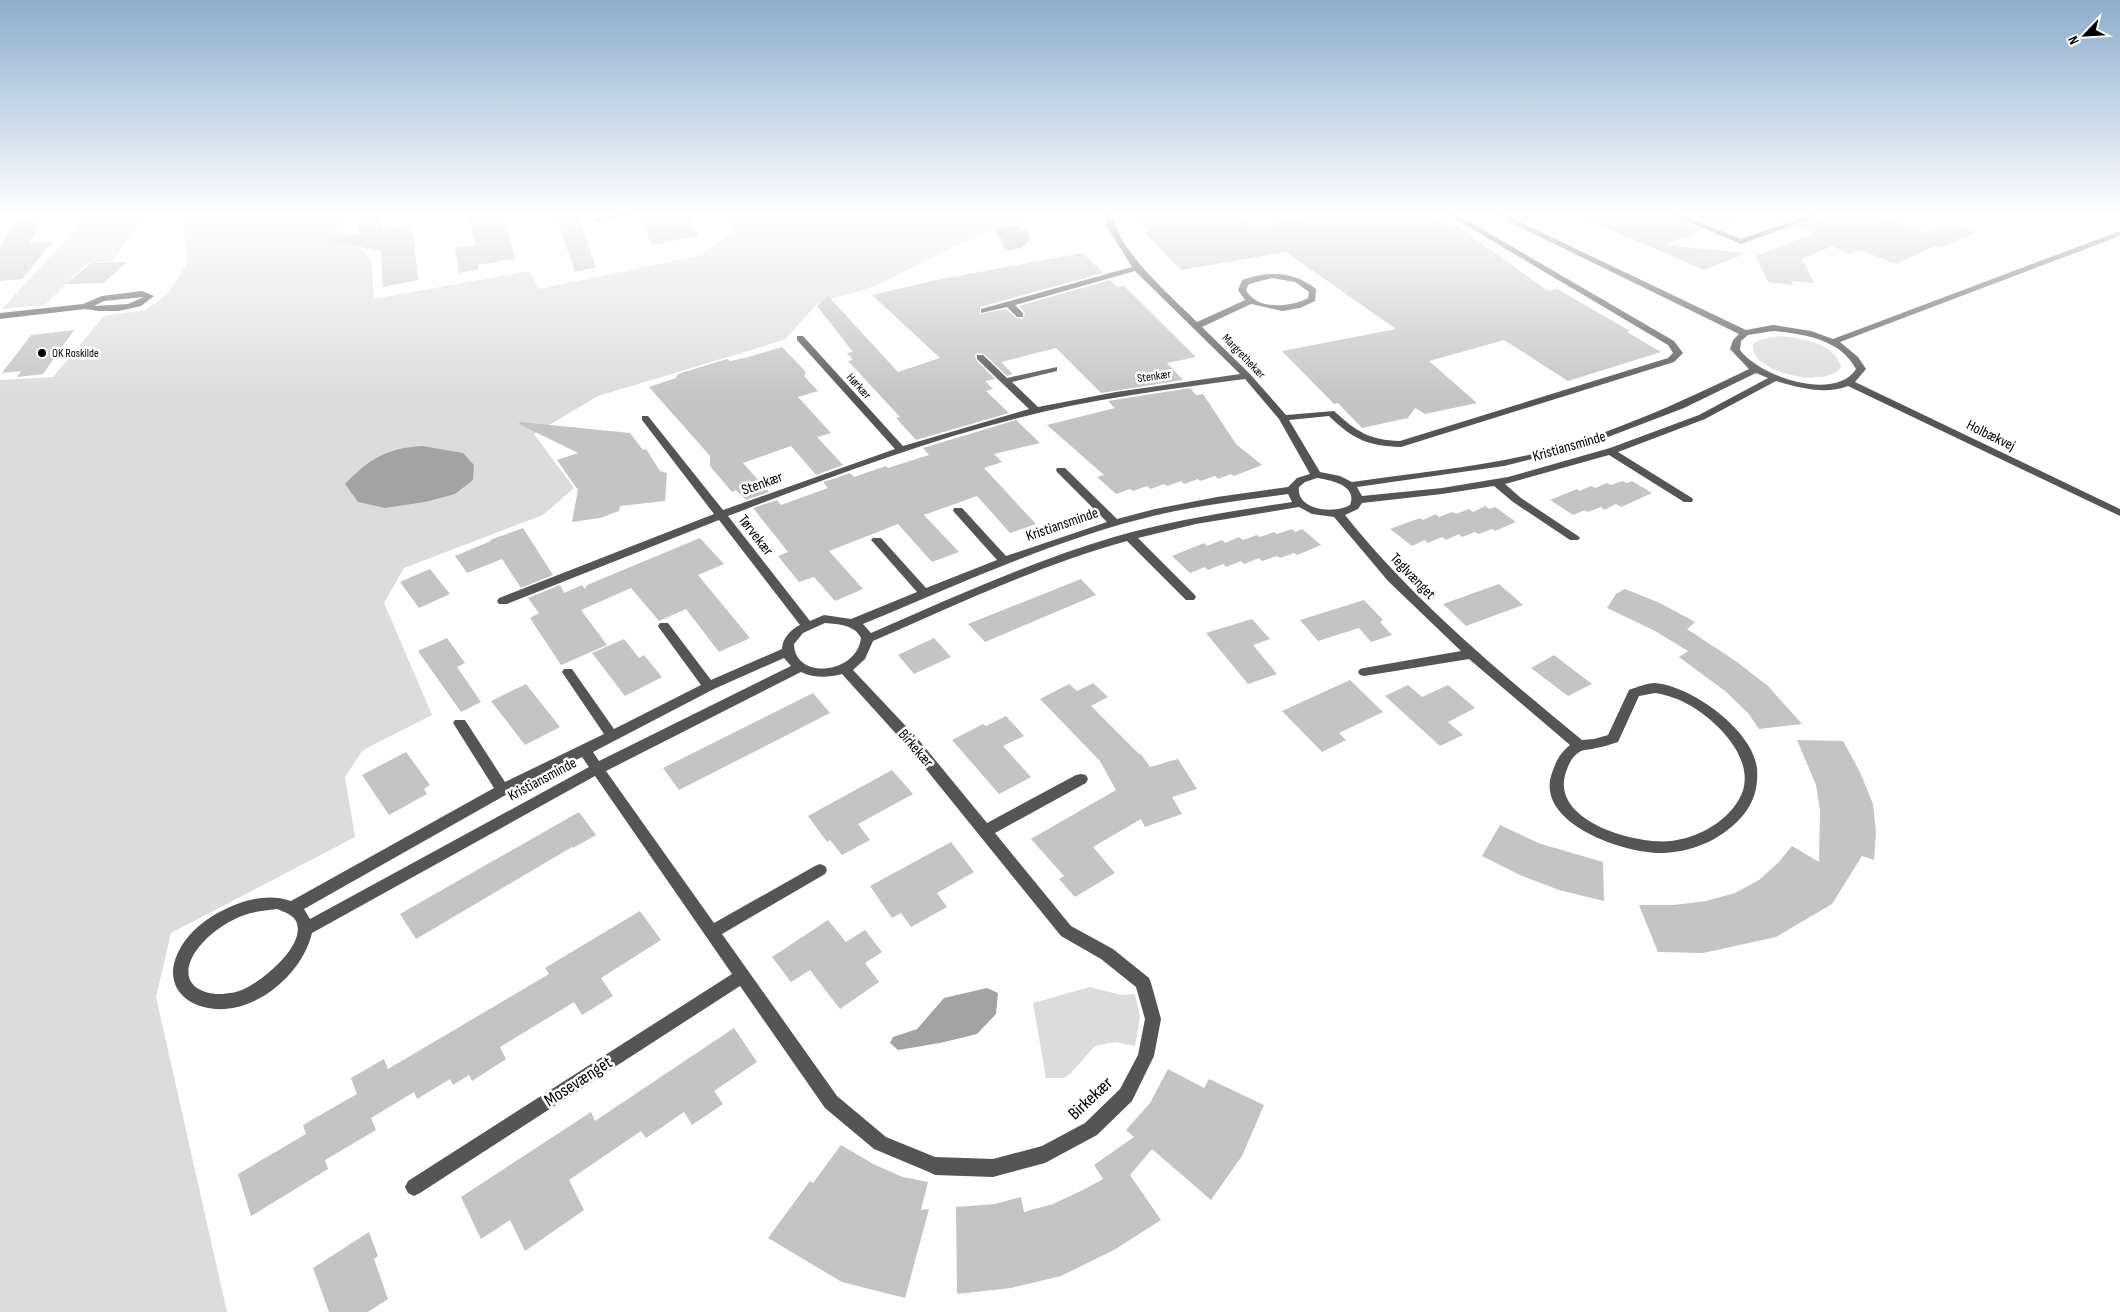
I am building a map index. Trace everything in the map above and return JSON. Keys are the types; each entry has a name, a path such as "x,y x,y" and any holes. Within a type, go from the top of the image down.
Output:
{"street":[{"path":"984,311 1111,275"},
{"name":"Margrethekær","path":"1144,275 1247,376 1283,418 1316,475"},
{"path":"1283,418 1331,413 1352,434 1375,444 1401,444 1672,360 1678,353 1671,343 1555,275"},
{"path":"1625,275 1746,333"},
{"path":"1832,342 2010,275"},
{"path":"1196,326 1251,301 1266,308 1283,309 1302,305 1312,299 1313,291 1305,283 1290,277 1258,277 1245,282 1242,290 1244,296 1251,301"},
{"path":"0,316 85,306 102,299 142,294 150,296 146,302 134,305 94,310 85,306"},
{"path":"1009,304 1020,315"},
{"path":"1757,329 1790,330 1832,342 1847,350 1858,360 1861,369 1858,377 1849,383 1835,387 1816,387 1775,378 1756,369 1742,359 1735,349 1736,340 1746,333 1757,329"},
{"name":"Hørkær","path":"800,338 900,450"},
{"path":"980,357 1037,410"},
{"path":"1006,382 1054,369"},
{"name":"Kristiansminde","path":"1350,485 1504,463 1583,443 1681,406 1756,369"},
{"name":"Stenkær","path":"503,602 721,514 900,450 981,425 1037,410 1115,394 1247,376"},
{"name":"Kristiansminde","path":"1358,500 1442,491 1496,482 1610,451 1702,417 1775,378"},
{"name":"Holbækvej","path":"1849,383 2120,513"},
{"name":"Tørvekær","path":"645,418 806,624"},
{"path":"1610,451 1688,500"},
{"path":"1061,470 1115,524"},
{"path":"1316,475 1340,479 1350,485 1356,492 1358,500 1350,510 1338,514 1323,514 1308,510 1293,498 1292,490 1295,484 1305,477 1316,475"},
{"path":"1496,482 1517,500 1574,538"},
{"name":"Kristiansminde","path":"853,623 1004,561 1154,512 1292,490"},
{"path":"867,639 1016,576 1095,547 1168,526 1299,504"},
{"path":"958,510 1004,561"},
{"name":"Teglvænget","path":"1338,514 1362,546 1397,584 1470,654 1579,745"},
{"path":"1130,537 1190,597"},
{"path":"877,540 924,593"},
{"path":"824,619 842,619 853,623 862,629 867,639 865,650 857,660 844,669 829,673 812,672 798,668 790,661 787,652 788,642 794,633 806,624 824,619"},
{"path":"664,626 709,686"},
{"name":"Kristiansminde","path":"292,908 503,790 709,686 787,652"},
{"path":"1364,672 1470,654"},
{"name":"Kristiansminde","path":"306,929 508,815 706,712 798,668"},
{"name":"Birkekær","path":"742,976 830,1102 880,1143 935,1166 993,1168 1045,1154 1092,1129 1126,1095 1146,1056 1153,1019 1143,983 1108,954 1066,931 913,743 844,669"},
{"path":"568,672 612,736"},
{"path":"1653,688 1683,695 1711,712 1734,735 1750,763 1752,789 1739,813 1720,829 1690,843 1652,847 1615,840 1579,823 1562,804 1556,781 1563,760 1579,745 1594,744 1613,738 1634,693 1653,688"},
{"path":"460,723 503,790"},
{"path":"584,750 742,976"},
{"path":"985,831 1081,779"},
{"path":"712,932 820,870"},
{"path":"277,903 292,908 302,917 306,929 301,948 288,968 266,985 241,997 215,1002 195,998 182,986 180,968 186,952 199,936 217,921 237,910 258,904 277,903"},
{"name":"Mosevænget","path":"414,1186 742,976"}],"shaded area":[{"path":"33,275 75,275 45,305 2,309"},
{"path":"180,275 372,275 374,299 506,275 531,275 539,289 605,275 897,275 875,286 818,303 784,340 598,396 534,434 574,488 543,515 404,568 384,603 432,715 363,750 345,777 355,837 171,933 156,997 227,1312 0,1312 0,380 53,377 104,316 145,310 168,294"},
{"path":"1780,336 1807,340 1825,347 1838,359 1841,367 1833,374 1821,377 1790,375 1775,370 1763,363 1755,354 1753,344 1759,340"},
{"path":"422,446 463,453 474,465 473,480 455,494 425,502 385,508 358,502 345,484 362,468 379,456 399,449"},
{"path":"1090,987 1121,995 1135,994 1140,1017 1135,1046 1115,1042 1095,1046 1070,1074 1064,1078 1046,1078 1033,1003"},
{"path":"987,988 998,993 996,1014 977,1034 898,1050 890,1043 893,1037 917,1029 944,998"}],"building":[{"path":"0,275 25,275 22,279 0,281"},
{"path":"76,275 112,275 103,283 66,284"},
{"path":"382,275 417,275 418,280 383,287"},
{"path":"962,275 1095,275 980,307 980,314 1006,309 1016,318 1023,319 1025,313 1019,306 1110,280 1117,287 1124,286 1196,357 1167,363 1183,380 1101,393 1056,348 1001,362 1013,374 1007,376 984,354 977,353 975,355 976,360 995,379 985,381 993,389 986,391 1009,413 916,440 896,418 900,417 848,361 853,360 847,353 853,352 817,306 828,296 898,372 940,358 872,295"},
{"path":"1319,275 1526,275 1548,291 1557,289 1630,331 1627,332 1661,352 1568,381 1504,340 1429,361 1477,403 1425,414 1415,408 1408,418 1362,428 1338,403 1334,404 1282,351 1396,329"},
{"path":"1765,275 1810,275 1814,283 1791,281 1793,285 1768,282"},
{"name":"OK Roskilde","path":"74,330 43,374 17,377 21,371 2,373 31,335"},
{"path":"782,347 806,372 804,376 818,391 798,397 831,433 817,437 843,465 816,475 791,446 743,463 769,492 746,500 736,490 732,492 710,466 710,456 649,387 676,378 678,374 727,359 730,361 745,358"},
{"path":"1190,388 1196,395 1203,394 1236,444 1262,465 1234,476 1231,474 1218,479 1215,476 1184,484 1181,481 1151,489 1147,486 1116,494 1097,477 1104,475 1047,425 1115,408 1108,401"},
{"path":"1016,420 1040,443 994,454 1002,462 984,468 1036,524 1010,533 977,496 924,515 959,552 932,562 898,524 829,551 863,589 835,601 814,577 799,582 778,556 788,552 753,508 777,500 781,505 828,488 823,482 850,473 854,477 886,466 888,468 929,455 923,448"},
{"path":"520,422 630,433 643,450 646,449 660,471 667,473 665,501 620,506 619,511 600,518 572,522 578,490 557,460 578,453 519,424"},
{"path":"1622,481 1627,483 1632,481 1652,493 1621,507 1616,504 1604,510 1601,507 1588,512 1585,510 1573,515 1550,500 1577,489 1579,491 1591,486 1595,488 1607,483 1611,485"},
{"path":"1485,506 1489,509 1495,507 1516,522 1495,531 1492,529 1479,534 1475,532 1462,537 1459,534 1446,540 1442,537 1428,543 1425,540 1412,546 1390,529 1420,518 1423,520 1436,514 1439,517 1469,509 1473,512"},
{"path":"523,528 553,575 521,588 502,559 467,573 455,556 490,540"},
{"path":"1292,529 1295,532 1302,529 1321,545 1297,555 1294,553 1262,561 1259,558 1244,564 1241,561 1226,567 1223,564 1208,570 1205,567 1190,573 1172,556 1204,543 1207,546 1222,540 1225,543 1239,537 1243,540 1257,535 1260,537"},
{"path":"700,538 724,564 698,575 750,638 719,652 686,609 659,621 631,588 581,610 607,645 561,665 530,618 539,613 528,598 560,585 564,593 582,585 585,589 587,585"},
{"path":"430,569 450,594 419,608 400,582"},
{"path":"1081,579 1096,595 985,642 968,624"},
{"path":"1499,584 1523,605 1466,626 1443,604"},
{"path":"1625,589 1660,603 1695,622 1687,629 1737,662 1768,686 1802,724 1759,729 1748,713 1725,691 1679,657 1688,651 1655,631 1607,608 1616,594"},
{"path":"1364,600 1383,620 1380,622 1392,635 1371,642 1359,628 1318,641 1300,620"},
{"path":"1252,619 1270,639 1253,645 1277,674 1248,684 1206,633"},
{"path":"447,638 465,663 457,667 481,702 461,712 418,651"},
{"path":"934,638 951,657 914,674 898,655"},
{"path":"624,639 639,658 644,655 662,677 625,696 592,653"},
{"path":"1554,655 1592,684 1568,696 1531,668"},
{"path":"1350,680 1383,712 1339,733 1346,740 1322,752 1282,711"},
{"path":"1093,683 1108,697 1091,706 1141,754 1150,767 1178,759 1197,789 1172,797 1182,814 1145,827 1141,819 1093,847 1115,873 1075,897 1059,879 1064,876 1031,839 1116,790 1100,761 1040,699 1069,684 1077,691"},
{"path":"526,684 560,727 525,745 491,701"},
{"path":"1408,685 1422,697 1448,685 1475,708 1448,722 1463,735 1440,746 1385,696"},
{"path":"813,693 830,713 679,790 663,768"},
{"path":"1006,716 1024,736 1003,746 1031,777 999,794 952,740 983,724 986,726"},
{"path":"1797,740 1843,741 1860,772 1873,804 1876,832 1874,860 1862,856 1832,904 1776,937 1703,953 1658,952 1639,905 1674,905 1706,901 1735,893 1759,880 1778,863 1792,846 1819,862 1820,811 1816,785"},
{"path":"406,752 430,785 424,789 427,794 389,815 362,775"},
{"path":"892,770 913,794 858,824 870,840 842,855 830,840 827,842 808,816"},
{"path":"579,812 596,835 572,847 416,939 400,914"},
{"path":"1500,825 1538,843 1603,862 1604,901 1559,890 1520,875 1482,856"},
{"path":"951,842 974,872 937,893 947,907 911,927 901,913 892,918 870,886"},
{"path":"640,911 661,940 601,978 613,996 582,1015 574,1002 500,1047 506,1059 472,1081 469,1075 453,1085 450,1079 417,1099 414,1092 371,1118 376,1130 325,1160 328,1169 251,1216 238,1174 306,1134 303,1125 357,1094 351,1078 384,1059 388,1069 549,974 545,968"},
{"path":"828,920 846,942 865,930 882,952 865,963 879,982 840,1009 810,970 791,982 772,957"},
{"path":"734,1028 757,1062 714,1091 723,1104 692,1125 684,1112 646,1138 641,1131 569,1180 584,1210 525,1251 510,1220 481,1239 461,1197 591,1112 595,1121"},
{"path":"1168,1069 1204,1088 1209,1079 1264,1105 1242,1156 1211,1200 1152,1149 1130,1175 1161,1220 1114,1250 1061,1276 1011,1288 957,1294 956,1207 995,1204 1021,1197 1024,1212 1053,1204 1103,1179 1094,1165 1134,1137 1126,1130 1150,1103"},
{"path":"841,1145 875,1165 903,1177 928,1182 921,1210 929,1209 905,1298 842,1282 768,1238 810,1181 813,1183"},
{"path":"369,1232 378,1256 374,1259 388,1299 368,1312 329,1312 313,1268"}],"place":[{"name":"OK Roskilde","path":"42,353"}]}
